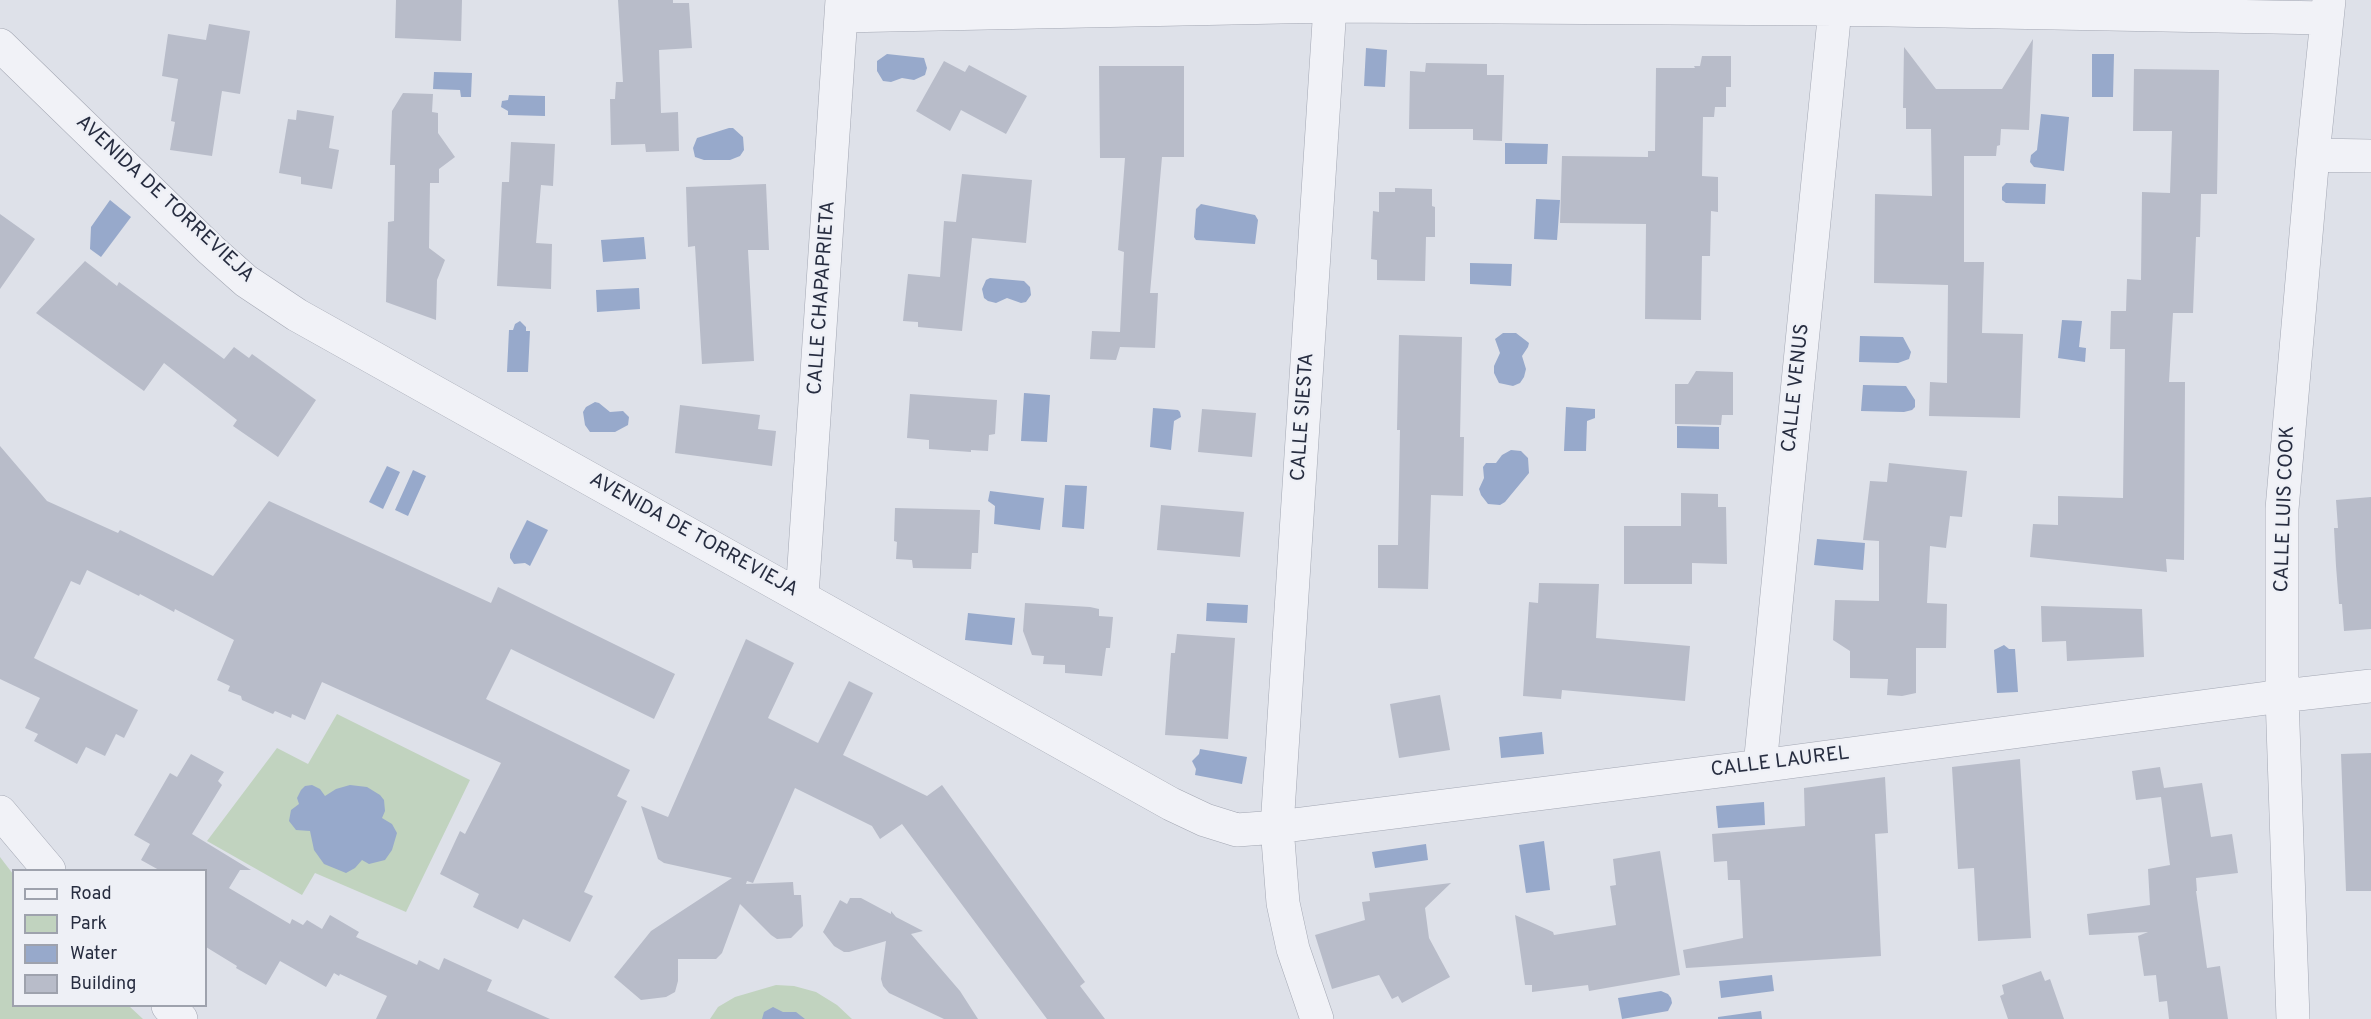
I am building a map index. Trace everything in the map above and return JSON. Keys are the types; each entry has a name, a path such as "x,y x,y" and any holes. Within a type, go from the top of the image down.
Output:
{"street":[{"path":"842,8 1330,6 2328,9"},
{"name":"CALLE SIESTA","path":"1277,827 1330,6"},
{"name":"CALLE CHAPAPRIETA","path":"802,596 842,8"},
{"name":"CALLE VENUS","path":"1760,766 1835,9"},
{"name":"CALLE LUIS COOK","path":"2293,1019 2282,696 2282,509 2328,9"},
{"name":"AVENIDA DE TORREVIEJA","path":"0,45 211,250 255,287 297,315 1171,804 1205,820 1238,830 1277,827"},
{"path":"2313,155 2371,156"},
{"name":"CALLE LAUREL","path":"1277,827 2371,686"},
{"path":"0,812 48,869"},
{"path":"1277,827 1283,903 1293,949 1317,1019"},
{"path":"170,1007 181,1019"}],"green space":[{"path":"337,714 470,780 406,912 315,873 302,895 207,841 277,748 308,764"},
{"path":"0,857 12,873 12,1007 130,1007 143,1019 0,1019"},
{"path":"776,985 794,986 816,992 837,1005 852,1019 710,1019 718,1007 735,997"}],"water":[{"path":"1366,48 1387,50 1385,87 1364,86"},
{"path":"887,54 924,58 927,68 925,75 914,80 902,78 891,82 883,81 877,71 877,61"},
{"path":"2092,54 2114,54 2113,97 2092,97"},
{"path":"434,72 472,73 471,97 461,97 460,90 433,89"},
{"path":"509,95 545,96 545,116 508,115 508,111 501,107 502,101 508,100"},
{"path":"2041,114 2069,117 2064,171 2034,167 2030,162 2031,155 2037,150"},
{"path":"733,128 743,137 744,150 740,156 730,160 704,160 695,157 693,148 697,138"},
{"path":"1505,143 1548,144 1547,164 1505,164"},
{"path":"2006,183 2046,184 2045,204 2006,203 2002,200 2002,187"},
{"path":"1536,199 1560,200 1557,240 1534,239"},
{"path":"110,200 131,217 101,257 90,249 91,227"},
{"path":"1201,204 1255,215 1258,220 1255,244 1196,240 1194,237 1196,209"},
{"path":"644,237 646,259 603,262 601,240"},
{"path":"1470,263 1512,264 1511,286 1470,284"},
{"path":"990,278 1024,281 1030,287 1031,295 1026,302 1021,303 1007,298 996,303 988,301 984,298 982,289 986,280"},
{"path":"639,288 640,309 597,312 596,290"},
{"path":"2062,320 2082,321 2079,347 2086,348 2085,362 2058,358"},
{"path":"520,321 526,327 526,331 530,331 528,372 507,372 509,330 513,330 515,324"},
{"path":"1503,333 1516,333 1529,343 1522,356 1526,369 1524,377 1520,383 1513,386 1499,383 1494,373 1494,366 1500,353 1495,339"},
{"path":"1860,336 1903,337 1911,352 1909,359 1898,363 1859,362"},
{"path":"1863,385 1906,386 1915,400 1915,407 1904,412 1861,411"},
{"path":"1024,393 1050,395 1047,442 1021,441"},
{"path":"595,402 610,412 623,411 629,417 628,425 615,432 590,432 585,425 583,412 586,407"},
{"path":"1566,407 1595,409 1595,418 1587,421 1586,451 1564,451"},
{"path":"1153,408 1180,412 1181,417 1174,421 1171,450 1150,447"},
{"path":"1677,426 1719,427 1719,449 1677,448"},
{"path":"1511,450 1521,451 1528,458 1529,473 1505,502 1500,505 1488,504 1479,489 1484,478 1483,467 1486,463 1496,463 1502,455"},
{"path":"387,466 400,472 383,509 369,502"},
{"path":"413,470 426,476 408,516 395,510"},
{"path":"1065,485 1087,486 1084,529 1062,527"},
{"path":"990,491 1044,498 1040,530 994,524 995,506 988,501"},
{"path":"527,520 548,530 530,566 525,563 514,564 510,558"},
{"path":"1817,539 1865,543 1863,570 1814,565"},
{"path":"1207,603 1248,605 1247,623 1206,621"},
{"path":"968,613 1015,618 1012,645 965,640"},
{"path":"2004,645 2009,649 2015,649 2018,692 1997,693 1994,650"},
{"path":"1542,732 1544,754 1501,758 1499,737"},
{"path":"1200,749 1247,757 1242,784 1195,775 1196,769 1192,761 1199,754"},
{"path":"312,785 320,789 325,796 336,789 350,785 367,787 380,795 384,800 385,811 382,818 392,824 397,833 392,850 385,860 369,864 362,860 346,873 324,864 314,850 310,831 296,830 289,821 291,810 299,804 297,798 301,790 305,786"},
{"path":"1764,802 1765,825 1718,828 1716,806"},
{"path":"1544,841 1550,890 1526,893 1519,845"},
{"path":"1426,844 1428,860 1375,868 1372,852"},
{"path":"1772,975 1774,991 1721,998 1719,981"},
{"path":"1661,991 1671,998 1672,1003 1668,1011 1622,1019 1618,998"},
{"path":"773,1007 783,1012 796,1012 805,1019 762,1019 764,1012"},
{"path":"1761,1011 1762,1019 1718,1019 1718,1017"}],"building":[{"path":"396,0 462,0 461,41 395,38"},
{"path":"618,0 673,0 673,3 689,3 692,48 659,50 661,113 678,112 679,151 646,152 645,144 611,145 610,99 615,99 616,82 623,82"},
{"path":"209,24 250,31 240,94 222,91 212,156 170,150 175,122 171,121 178,79 162,76 168,34 206,40"},
{"path":"2033,39 2029,130 2001,129 2000,145 1997,146 1996,156 1964,156 1964,262 1984,262 1982,333 2023,334 2020,418 1929,416 1930,382 1947,383 1948,285 1874,283 1875,194 1932,196 1931,129 1906,129 1906,108 1903,108 1904,47 1936,89 2002,89"},
{"path":"1702,56 1731,56 1731,87 1726,87 1726,107 1715,107 1714,117 1703,117 1702,176 1718,177 1718,212 1711,211 1710,256 1702,256 1701,320 1645,319 1646,224 1560,223 1562,156 1648,157 1648,151 1655,151 1656,68 1695,68 1694,66 1700,66"},
{"path":"944,61 965,72 969,65 1027,96 1006,134 961,110 950,131 916,111"},
{"path":"1426,63 1487,64 1487,75 1504,75 1502,141 1473,140 1473,129 1409,129 1410,71 1425,72"},
{"path":"1099,66 1184,66 1184,157 1162,157 1150,293 1158,293 1155,348 1120,347 1116,360 1090,359 1092,331 1120,332 1124,252 1118,250 1125,158 1100,158"},
{"path":"2134,69 2219,70 2217,194 2201,194 2200,237 2196,237 2193,313 2173,313 2169,382 2185,382 2184,560 2166,559 2167,572 2030,557 2033,524 2058,525 2058,496 2123,498 2125,349 2110,349 2111,311 2126,311 2127,279 2141,280 2142,192 2170,193 2172,131 2133,131"},
{"path":"403,93 433,94 432,112 438,113 438,133 455,157 439,169 439,183 430,183 429,248 445,260 437,280 436,320 386,302 388,222 394,221 395,165 390,165 392,111"},
{"path":"297,110 334,116 329,148 339,150 332,189 301,184 301,177 279,173 288,119 296,120"},
{"path":"511,142 555,144 553,186 541,185 536,243 552,244 551,289 497,286 502,182 509,182"},
{"path":"962,174 1032,180 1026,243 972,238 962,331 918,327 918,322 903,321 908,274 940,277 944,221 956,222"},
{"path":"766,184 769,250 748,250 754,361 702,364 695,246 688,247 686,187"},
{"path":"1395,188 1432,189 1432,206 1435,207 1435,237 1426,237 1425,281 1377,280 1377,260 1371,259 1373,211 1379,212 1379,192 1395,192"},
{"path":"0,214 35,239 0,289"},
{"path":"85,261 117,286 119,282 224,359 234,347 249,358 252,354 316,400 278,457 233,426 237,420 164,363 144,391 36,313"},
{"path":"1399,335 1462,337 1460,437 1464,437 1463,496 1431,495 1428,589 1378,588 1378,545 1398,545"},
{"path":"1696,371 1733,372 1733,415 1722,415 1721,425 1675,424 1675,384 1688,384"},
{"path":"910,394 997,400 995,434 989,435 988,451 929,449 929,440 907,438"},
{"path":"680,405 760,415 758,429 776,431 772,466 675,453"},
{"path":"1202,409 1256,413 1252,457 1198,452"},
{"path":"0,446 47,501 118,533 120,530 213,576 269,501 491,603 498,587 675,674 654,719 511,649 486,699 630,770 617,796 627,801 584,892 593,896 570,942 523,919 518,929 473,907 479,894 440,874 460,831 465,834 501,763 322,682 305,720 292,714 291,718 275,711 273,714 242,700 241,696 228,691 230,686 217,680 234,640 175,609 174,612 87,570 80,585 71,581 34,658 138,710 124,738 116,734 105,756 86,747 77,764 34,741 38,734 25,728 40,698 0,679"},
{"path":"1889,463 1967,471 1962,517 1950,516 1946,548 1930,546 1927,603 1947,604 1946,648 1916,648 1916,693 1902,696 1887,695 1888,679 1850,678 1850,651 1833,640 1835,600 1879,601 1879,541 1863,540 1870,481 1887,482"},
{"path":"1681,493 1718,494 1718,507 1726,507 1727,564 1692,563 1692,584 1624,584 1624,526 1681,526"},
{"path":"2371,497 2371,629 2344,631 2336,566 2334,528 2338,528 2336,500"},
{"path":"1161,505 1244,512 1240,557 1157,550"},
{"path":"895,508 980,510 978,553 972,553 971,569 913,568 912,560 896,559"},
{"path":"1539,583 1599,584 1596,638 1690,646 1685,701 1562,690 1561,699 1523,696 1529,602 1538,603"},
{"path":"1025,603 1090,607 1099,609 1099,616 1113,617 1110,648 1106,648 1102,676 1065,673 1065,665 1043,664 1044,656 1032,655 1023,631"},
{"path":"2041,606 2142,609 2144,657 2067,661 2066,641 2042,642"},
{"path":"1177,634 1235,638 1228,739 1165,735 1171,653 1175,653"},
{"path":"746,639 794,663 768,718 818,743 849,681 873,693 843,755 927,796 942,785 1085,982 1080,986 1105,1019 1047,1019 902,824 880,839 872,826 795,788 753,883 747,881 746,884 793,882 794,895 801,895 803,926 791,938 777,939 740,904 722,953 716,959 678,959 678,981 675,992 666,997 641,1000 614,977 651,931 732,878 664,863 658,859 641,806 668,817"},
{"path":"1440,695 1450,750 1399,758 1390,704"},
{"path":"2371,753 2371,891 2346,891 2341,754"},
{"path":"191,754 224,772 218,781 222,785 192,834 251,870 240,870 229,888 290,924 292,919 303,925 307,920 322,929 330,915 359,932 356,937 417,965 419,960 439,970 444,958 492,980 487,991 550,1019 376,1019 387,996 340,974 339,976 334,973 326,987 280,961 266,985 236,968 237,966 207,948 207,869 157,869 141,860 150,844 134,835 170,773 177,777"},
{"path":"2020,759 2031,938 1978,941 1974,868 1958,869 1952,767"},
{"path":"2160,767 2164,788 2202,783 2211,837 2232,834 2238,873 2196,878 2207,968 2220,966 2228,1019 2169,1019 2167,1001 2159,1002 2156,975 2144,976 2138,936 2148,932 2089,935 2087,914 2150,905 2148,869 2170,865 2161,797 2136,800 2132,771"},
{"path":"1885,777 1888,833 1875,834 1881,956 1686,968 1683,950 1743,938 1740,880 1728,880 1727,861 1714,862 1712,834 1805,826 1804,788"},
{"path":"1660,851 1680,975 1589,991 1588,985 1532,992 1532,985 1525,985 1515,915 1553,932 1554,935 1616,925 1610,886 1616,885 1613,859"},
{"path":"1451,883 1425,908 1429,938 1450,977 1402,1003 1398,996 1392,999 1379,975 1332,989 1315,935 1365,920 1362,902 1370,901 1369,893"},
{"path":"850,898 861,898 891,914 891,911 896,917 923,931 911,934 960,991 978,1019 944,1019 889,993 881,979 886,941 849,952 844,952 834,946 823,932 840,900 847,904"},
{"path":"2041,971 2045,981 2050,979 2064,1019 2008,1019 2000,996 2004,994 2002,985"}]}
